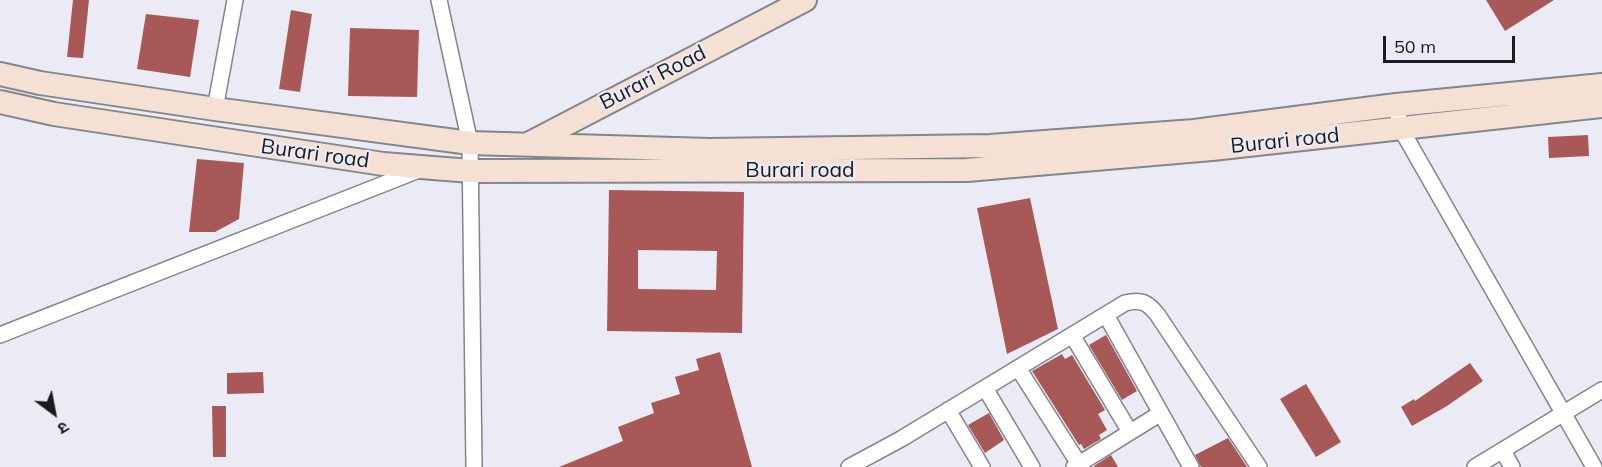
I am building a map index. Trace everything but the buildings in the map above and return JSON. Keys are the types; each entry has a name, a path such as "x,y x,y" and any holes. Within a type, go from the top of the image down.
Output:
{"main road":[{"name":"Burari Road","path":"528,144 805,0"},
{"name":"Burari road","path":"0,74 40,83 215,110 470,143 710,150 990,146 1194,131 1396,105 1602,85"},
{"name":"Burari road","path":"0,102 54,114 383,164 471,171 967,170 1212,149 1602,106"},
{"path":"517,171 528,144"}],"street":[{"path":"215,110 235,0"},
{"path":"439,0 470,143 474,467"},
{"path":"1396,105 1401,129 1563,414 1596,463"},
{"path":"0,335 425,168"},
{"path":"849,467 901,439 1125,303 1142,301 1150,305 1259,467"},
{"path":"1106,315 1191,467"},
{"path":"1072,335 1130,432"},
{"path":"1018,368 1076,466 1161,413"},
{"path":"985,388 1032,467"},
{"path":"1475,467 1602,390"},
{"path":"948,410 982,467"},
{"path":"1503,451 1512,467"}]}
